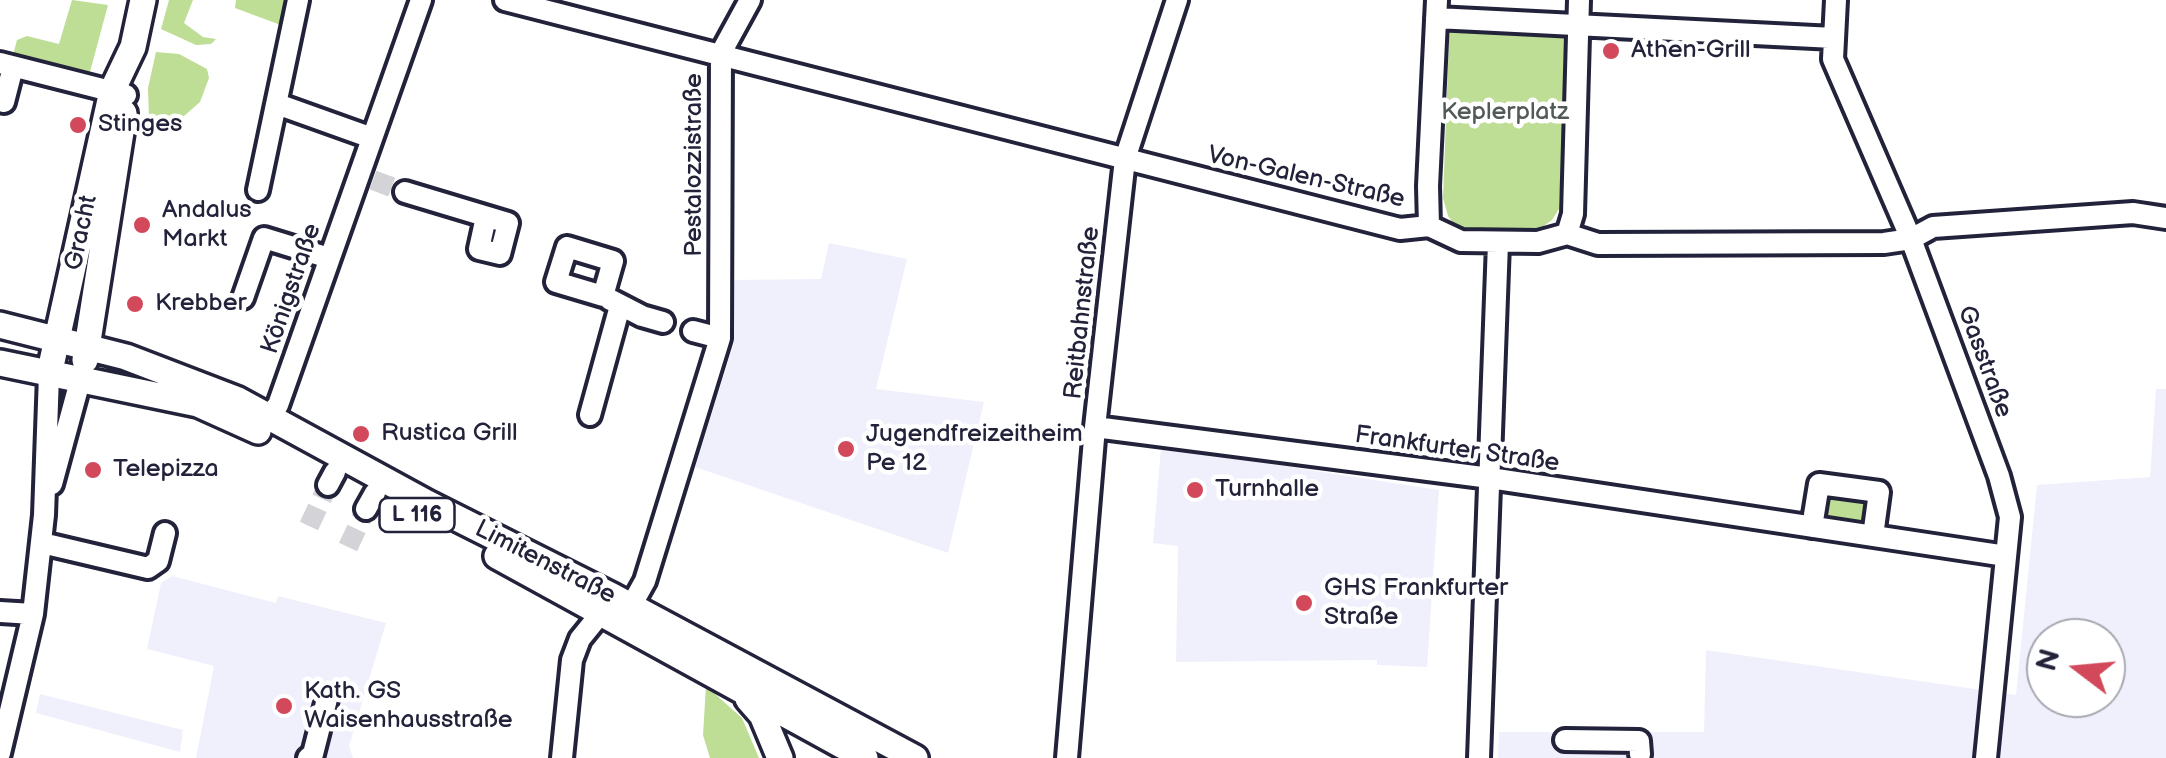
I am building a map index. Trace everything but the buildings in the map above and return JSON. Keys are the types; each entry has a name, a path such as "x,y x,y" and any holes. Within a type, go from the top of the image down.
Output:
{"main road":[{"name":"Gracht","path":"49,375 143,0"},
{"name":"Gracht","path":"80,382 88,346 119,93"},
{"name":"Limitenstraße","path":"0,324 88,346 199,384 268,417 615,606 825,736 914,758"},
{"name":"Limitenstraße","path":"0,364 198,404 234,417 371,501 615,606 738,688 865,758"},
{"name":"L 116","path":"738,688 762,715 780,758"},
{"path":"792,758 805,740 825,736"}],"street":[{"path":"258,190 298,0"},
{"name":"Königstraße","path":"268,417 278,405 329,258 366,178 372,138 421,0"},
{"name":"Von-Galen-Straße","path":"505,0 1400,229 1429,226 1462,241 1538,242 1566,234 1598,244 1884,243 1911,239 1933,227 2133,213 2166,218"},
{"name":"Pestalozzistraße","path":"562,758 572,660 580,639 644,581 720,338 720,54 750,0"},
{"name":"Reitbahnstraße","path":"1067,758 1096,427 1125,159 1177,0"},
{"path":"1566,234 1573,214 1580,0"},
{"name":"Gasstraße","path":"1836,0 1832,59 1911,239 1999,476 2010,517 1986,758"},
{"path":"1429,226 1437,9 1579,24 1834,38"},
{"path":"4,102 7,65 119,93"},
{"path":"277,104 372,138"},
{"path":"404,192 486,217"},
{"path":"243,298 264,238 329,258"},
{"path":"1479,758 1498,243"},
{"path":"590,415 611,301 663,322"},
{"path":"693,331 720,338"},
{"path":"0,753 33,614 44,515 49,375"},
{"path":"44,515 80,382"},
{"name":"Frankfurter Straße","path":"1096,427 1490,478 2006,556"},
{"path":"1812,527 1820,484 1879,492 1873,536"},
{"path":"42,543 148,568 158,561 165,533"},
{"path":"0,612 33,614"},
{"path":"308,758 314,754 327,699"},
{"path":"1566,740 1639,741 1640,754"}],"shaded area":[{"path":"829,243 907,259 876,389 984,402 948,553 695,467 734,343 734,280 821,279"},
{"path":"2156,389 2166,389 2166,758 1498,758 1499,732 1704,732 1706,650 2016,695 2037,485 2150,477"},
{"name":"GHS Frankfurter Straße","path":"1161,447 1439,490 1427,667 1377,665 1377,660 1176,662 1178,546 1153,543"},
{"name":"Kath. GS Waisenhausstraße","path":"172,576 276,603 278,596 386,623 349,746 353,758 196,758 214,666 147,649 161,583"},
{"path":"40,694 183,730 180,752 36,713"}],"green space":[{"path":"72,0 108,5 87,83 19,65 13,55 17,40 27,36 59,44"},
{"path":"169,0 193,0 184,23 203,37 216,39 211,44 196,45 161,29"},
{"path":"236,0 292,0 286,27 235,8"},
{"name":"Keplerplatz","path":"1450,13 1569,16 1559,209 1541,228 1523,234 1468,232 1457,228 1448,216 1443,198"},
{"path":"156,52 179,54 207,69 209,78 200,102 184,116 149,119 148,88"},
{"path":"1826,492 1869,498 1865,521 1823,515"},
{"path":"706,686 742,718 759,758 710,758 703,735"}],"tunnel":[{"path":"373,180 405,192"},
{"path":"309,526 328,485"},
{"path":"348,547 366,509"}],"place":[{"name":"Athen-Grill","path":"1611,51"},
{"name":"Stinges","path":"78,125"},
{"name":"Andalus Markt","path":"142,225"},
{"name":"Krebber","path":"135,304"},
{"name":"Rustica Grill","path":"361,434"},
{"name":"Jugendfreizeitheim Pe 12","path":"846,449"},
{"name":"Telepizza","path":"93,470"},
{"name":"Turnhalle","path":"1195,490"},
{"name":"GHS Frankfurter Straße","path":"1304,603"},
{"name":"Kath. GS Waisenhausstraße","path":"284,706"}]}
